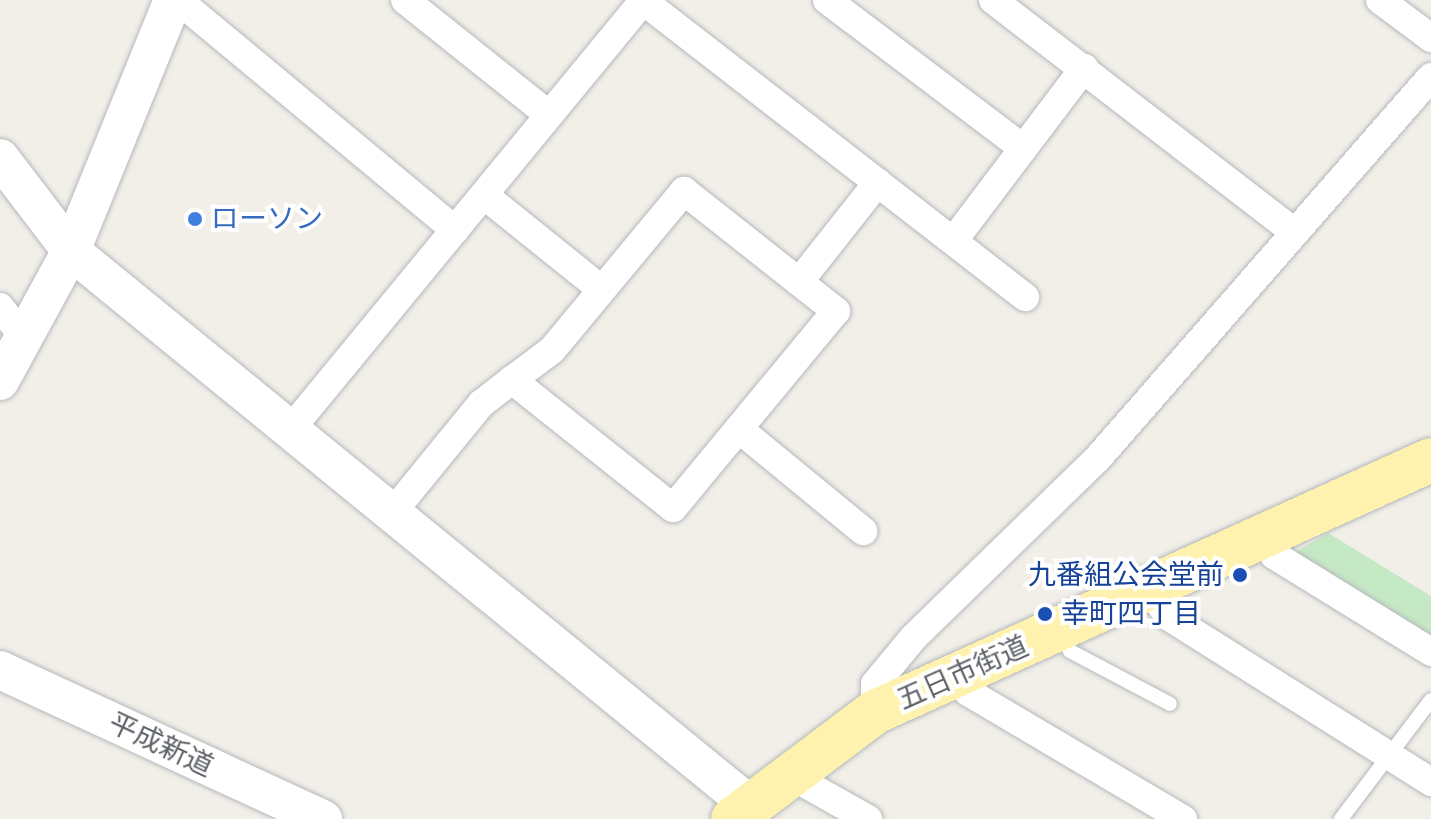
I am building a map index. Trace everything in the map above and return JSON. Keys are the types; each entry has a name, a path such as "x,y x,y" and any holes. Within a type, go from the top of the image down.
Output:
{"main road":[{"name":"五日市街道","path":"742,812 788,774 875,712 1431,460"}],"street":[{"path":"0,381 71,251 175,0 455,230"},
{"path":"405,0 549,115"},
{"path":"290,430 643,0 1025,297"},
{"path":"827,0 1023,148"},
{"path":"993,0 1293,231"},
{"path":"1394,4 1431,38"},
{"path":"954,240 1084,68"},
{"path":"875,712 875,684 914,637 1098,458 1293,231 1431,77"},
{"path":"0,158 71,251 392,513 742,812"},
{"path":"799,282 878,182"},
{"path":"392,513 481,404 512,380 552,350 684,191 836,311 673,508 512,380"},
{"path":"484,195 602,290"},
{"path":"0,307 24,338"},
{"path":"739,429 863,531"},
{"path":"1263,536 1274,555 1431,652"},
{"path":"1149,590 1169,617 1431,782"},
{"name":"平成新道","path":"0,670 323,819"},
{"path":"962,673 968,692 1183,819"},
{"path":"788,774 868,819"}],"lane":[{"path":"1061,629 1070,651 1170,704"},
{"path":"1341,819 1431,700"}],"green space":[{"path":"1328,533 1431,596 1431,637 1294,553"}],"place":[{"name":"ローソン","path":"195,219"},
{"name":"九番組公会堂前","path":"1240,575"},
{"name":"幸町四丁目","path":"1045,614"}]}
